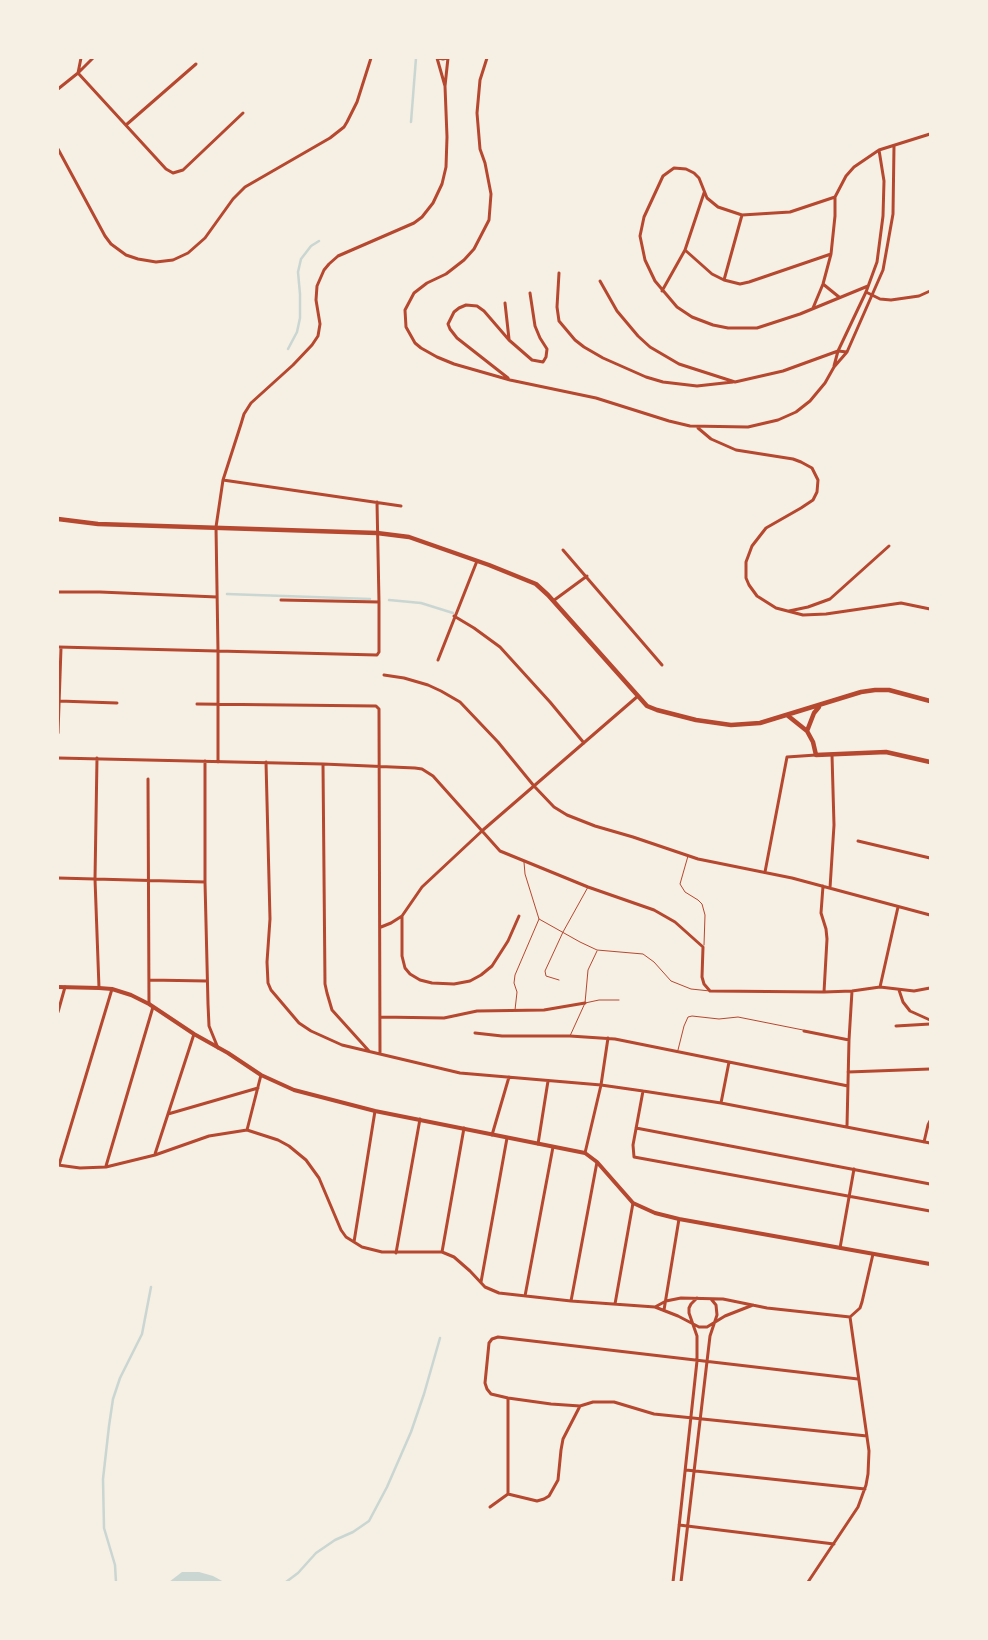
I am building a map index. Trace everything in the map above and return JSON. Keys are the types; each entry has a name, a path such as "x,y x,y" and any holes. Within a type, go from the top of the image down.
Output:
{"main road":[{"path":"58,519 98,524 377,533 409,537 477,560 530,581 542,589 647,706 696,720 731,725 760,723 861,692 874,690 889,690 930,701"},
{"path":"807,731 814,713 820,706"},
{"path":"787,716 807,731 813,742 816,754 886,752 930,762"}],"street":[{"path":"78,73 81,58"},
{"path":"58,89 93,58"},
{"path":"58,149 111,244 126,255 138,259 156,262 173,260 188,253 205,238 233,199 245,187 330,138 344,127 357,102 371,58"},
{"path":"218,762 216,528 223,480 247,408 294,365 312,345 320,332 316,294 319,279 324,270 338,256 414,223 422,217 433,203 442,184 446,166 447,137 445,86 448,58 438,58 445,86"},
{"path":"487,58 480,80 476,113 480,149 485,163 491,194 489,220 474,249 464,260 446,274 427,283 414,293 405,310 405,319 406,326 415,343 437,358 454,364 510,380 596,398 669,421 699,428 711,439 736,450 801,462 812,468 816,474 818,486 813,500 766,528 752,546 746,562 746,578 757,596 767,603 786,611 812,616 901,603 930,609"},
{"path":"126,125 196,64"},
{"path":"78,73 166,169 176,173 183,170 243,113"},
{"path":"813,309 823,284 831,254 836,216 835,197 840,184 854,167 879,150 930,134"},
{"path":"690,426 748,427 778,420 796,412 810,401 825,382 846,352 883,270 892,229 894,146"},
{"path":"834,367 838,351 866,292 877,262 884,216 884,181 879,150"},
{"path":"835,197 790,212 742,215 718,208 712,203 704,192 699,178 694,174 680,168 670,171 662,176 644,217 640,236 645,260 655,282 678,307 692,317 728,328 757,328 813,309 868,286"},
{"path":"662,290 685,250 704,192"},
{"path":"724,280 742,215"},
{"path":"685,250 712,274 724,280 740,284 831,254"},
{"path":"559,273 557,307 559,321 575,340 603,358 646,377 663,382 697,386 735,382 783,371 838,351 846,352"},
{"path":"600,281 616,311 650,347 679,364 735,382"},
{"path":"823,284 839,298"},
{"path":"866,292 880,299 891,300 919,296 930,291"},
{"path":"510,380 457,338 448,324 454,312 466,305 473,304 484,311 509,340 532,360 539,363 544,360 547,349 535,326 530,293"},
{"path":"505,303 509,340"},
{"path":"223,480 401,506"},
{"path":"58,733 59,647 377,655 379,652 377,502"},
{"path":"786,611 808,607 830,599 889,546"},
{"path":"563,550 662,665"},
{"path":"438,660 477,560"},
{"path":"553,601 587,576"},
{"path":"58,592 217,597"},
{"path":"281,600 378,602"},
{"path":"454,616 474,628 500,648 550,702 584,743"},
{"path":"384,675 404,678 428,685 460,702 498,742 534,786 554,807 567,815 595,826 717,864 766,872 930,915"},
{"path":"381,927 402,916 422,887 483,830 638,696"},
{"path":"59,701 117,703"},
{"path":"198,704 218,706 376,706 379,709 380,1054"},
{"path":"766,872 787,756 816,754"},
{"path":"830,888 834,825 832,755"},
{"path":"58,758 266,762 415,768 428,772 483,830 500,851 588,887 654,910 675,922 704,947 702,977 704,984 710,991 824,992 880,988 919,991 930,988"},
{"path":"97,758 95,879 99,988"},
{"path":"205,761 207,981 210,1026 219,1049"},
{"path":"266,762 270,919 266,962 268,983 271,990 299,1023 325,1038 342,1045 460,1073 601,1085 643,1091 721,1103 930,1143"},
{"path":"323,764 326,984 328,1001 338,1018 370,1051"},
{"path":"106,1167 151,1005 149,980 148,779"},
{"path":"858,840 930,858"},
{"path":"58,878 205,882"},
{"path":"823,886 821,913 827,939 824,992"},
{"path":"880,988 898,907"},
{"path":"402,916 402,956 405,968 410,974 420,980 432,983 454,984 470,981 492,966 508,941 519,916"},
{"path":"149,980 207,981"},
{"path":"58,987 112,989 131,995 151,1005 194,1034 261,1074 294,1090 375,1111 585,1153 597,1162 633,1203 655,1213 679,1219 930,1264"},
{"path":"58,1012 65,987"},
{"path":"112,989 58,1165 80,1168 106,1167 155,1155 209,1136 247,1130 278,1140 306,1160 319,1178 337,1223 346,1237 354,1243 372,1250 382,1252 442,1252 459,1260 481,1283 499,1293 571,1301 655,1307 703,1328 714,1324 733,1312 753,1305"},
{"path":"900,990 903,1002 910,1011 930,1020"},
{"path":"847,1126 852,991"},
{"path":"380,1018 444,1018 477,1011 544,1010 585,1003"},
{"path":"896,1026 930,1024"},
{"path":"804,1031 849,1040"},
{"path":"475,1033 502,1036 608,1038 848,1086"},
{"path":"155,1155 194,1034"},
{"path":"585,1153 601,1085 608,1038"},
{"path":"721,1103 730,1062"},
{"path":"848,1072 930,1069"},
{"path":"247,1130 261,1074"},
{"path":"492,1135 509,1077"},
{"path":"538,1144 548,1081"},
{"path":"167,1114 258,1088"},
{"path":"643,1091 633,1146 634,1157 930,1211"},
{"path":"354,1243 375,1111"},
{"path":"396,1252 420,1120"},
{"path":"924,1142 930,1121"},
{"path":"442,1252 464,1128"},
{"path":"636,1128 930,1184"},
{"path":"481,1283 507,1138"},
{"path":"525,1296 553,1147"},
{"path":"571,1301 597,1162"},
{"path":"840,1248 854,1169"},
{"path":"615,1304 633,1203"},
{"path":"664,1310 679,1219"},
{"path":"850,1318 862,1302 873,1254"},
{"path":"655,1307 666,1301 681,1298 697,1298 729,1300 767,1308 850,1318"},
{"path":"697,1298 689,1308 697,1336 698,1361 673,1582 680,1582 710,1336 717,1315 717,1309 711,1299"},
{"path":"808,1582 858,1507 865,1489 869,1462 867,1436 850,1318"},
{"path":"858,1379 495,1338 489,1342 485,1383 491,1394 551,1404 580,1406 593,1402 614,1402 644,1412 867,1436"},
{"path":"508,1398 508,1494"},
{"path":"490,1507 508,1494 537,1501 544,1500 549,1496 558,1480 560,1450 563,1439 580,1406"},
{"path":"686,1470 865,1489"},
{"path":"679,1525 834,1544"}],"lane":[{"path":"688,856 680,881 681,887 702,904 705,915 704,947"},
{"path":"515,1011 517,992 514,983 515,976 539,919 525,874 524,861"},
{"path":"559,980 546,976 544,973 563,932 588,887"},
{"path":"539,919 597,950 643,954 654,962 671,981 691,989 710,991"},
{"path":"570,1036 585,1003 588,970 597,950"},
{"path":"585,1003 599,1000 619,1000"},
{"path":"678,1051 684,1026 690,1017 719,1019 738,1017 804,1031"}],"shaded area":[{"path":"182,1572 199,1572 224,1582 169,1582"}],"waterway":[{"path":"411,122 416,58"},
{"path":"288,349 297,332 300,318 298,272 301,259 311,246 319,241"},
{"path":"227,594 370,599"},
{"path":"389,600 421,603 453,613"},
{"path":"116,1582 115,1565 104,1528 103,1479 109,1426 113,1399 120,1378 142,1334 151,1287"},
{"path":"286,1582 298,1573 316,1553 369,1521 387,1487 411,1432 440,1338"}]}
